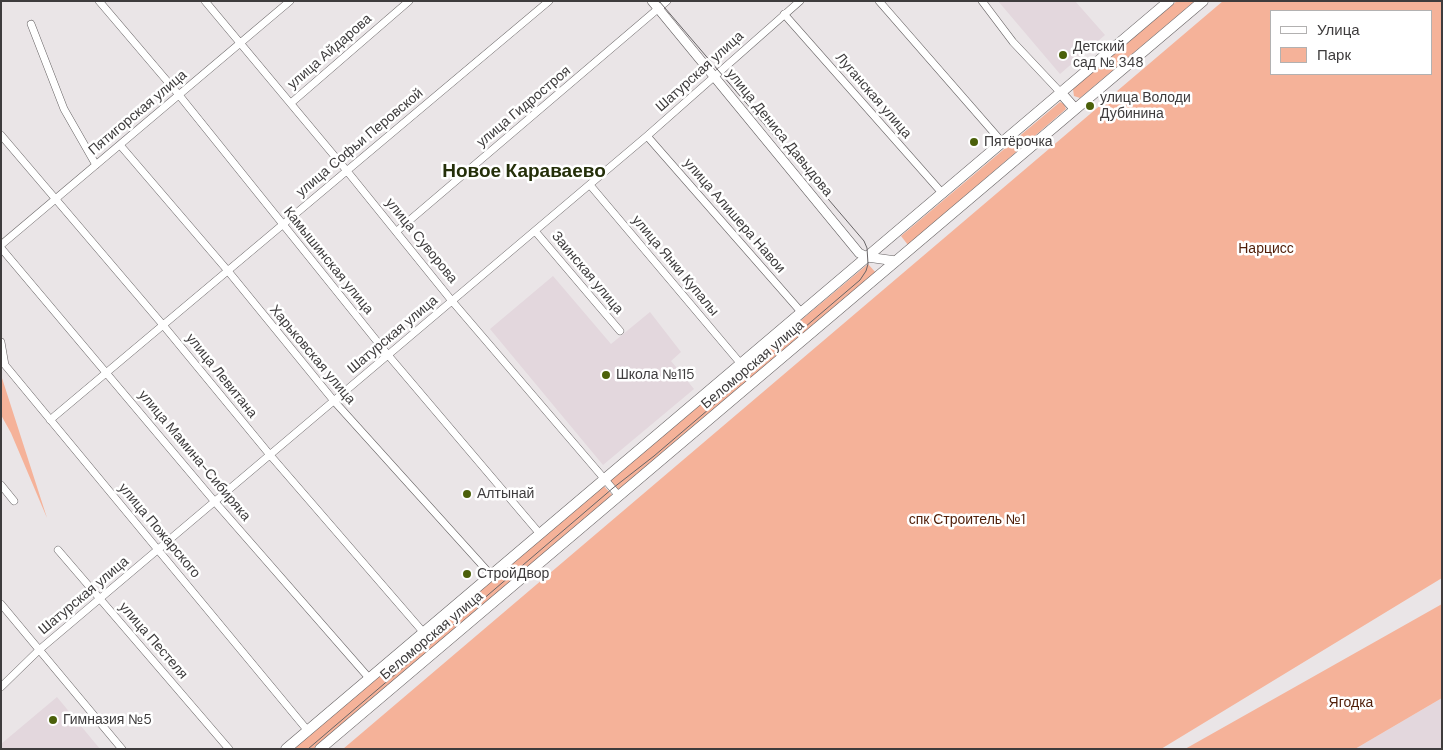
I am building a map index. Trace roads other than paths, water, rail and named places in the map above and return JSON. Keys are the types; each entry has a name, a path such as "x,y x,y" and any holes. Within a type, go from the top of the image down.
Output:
{"main road":[{"name":"Беломорская улица","path":"286,749 1169,1"},
{"name":"Беломорская улица","path":"320,749 1203,1"},
{"path":"1060,92 1075,110"}],"street":[{"name":"Камышинская улица","path":"99,1 179,95 388,355 540,534"},
{"name":"улица Суворова","path":"206,1 397,231 452,301 619,496"},
{"name":"Пятигорская улица","path":"1,246 290,1"},
{"name":"улица Айдарова","path":"291,103 409,1"},
{"name":"улица Софьи Перовской","path":"50,420 548,1"},
{"name":"улица Гидростроя","path":"397,231 655,5 667,1"},
{"name":"Шатурская улица","path":"1,687 39,650 590,185 800,1"},
{"path":"879,1 1002,142"},
{"path":"982,1 1013,42 1060,92"},
{"name":"улица Дениса Давыдова","path":"655,5 859,253 868,257"},
{"name":"Луганская улица","path":"784,14 943,194"},
{"path":"30,24 64,109 96,165"},
{"name":"улица Левитана","path":"1,135 163,325 270,455 424,632"},
{"name":"улица Алишера Навои","path":"647,136 802,313"},
{"name":"Харьковская улица","path":"120,145 228,271 334,401 492,575"},
{"name":"улица Янки Купалы","path":"590,185 741,364"},
{"name":"Заинская улица","path":"535,231 620,331"},
{"name":"улица Мамина-Сибиряка","path":"1,246 215,502 370,678"},
{"path":"868,257 896,261"},
{"name":"улица Пожарского","path":"1,342 6,365 308,731"},
{"path":"1,485 14,501"},
{"name":"улица Пестеля","path":"58,550 229,749"},
{"path":"1,604 122,749"}],"tram line":[{"path":"308,749 860,280 866,271 868,264 867,248 864,241 659,1"}],"place":[{"name":"Детский сад № 348","path":"1063,55"},
{"name":"улица Володи Дубинина","path":"1090,106"},
{"name":"Пятёрочка","path":"974,142"},
{"name":"Школа №115","path":"606,375"},
{"name":"Алтынай","path":"467,494"},
{"name":"СтройДвор","path":"467,574"},
{"name":"Гимназия №5","path":"53,720"}],"district":[{"name":"Новое Караваево","path":"524,172"}],"park label":[{"name":"Нарцисс","path":"1266,249"},
{"name":"спк Строитель №1","path":"967,520"},
{"name":"Ягодка","path":"1351,703"}]}
